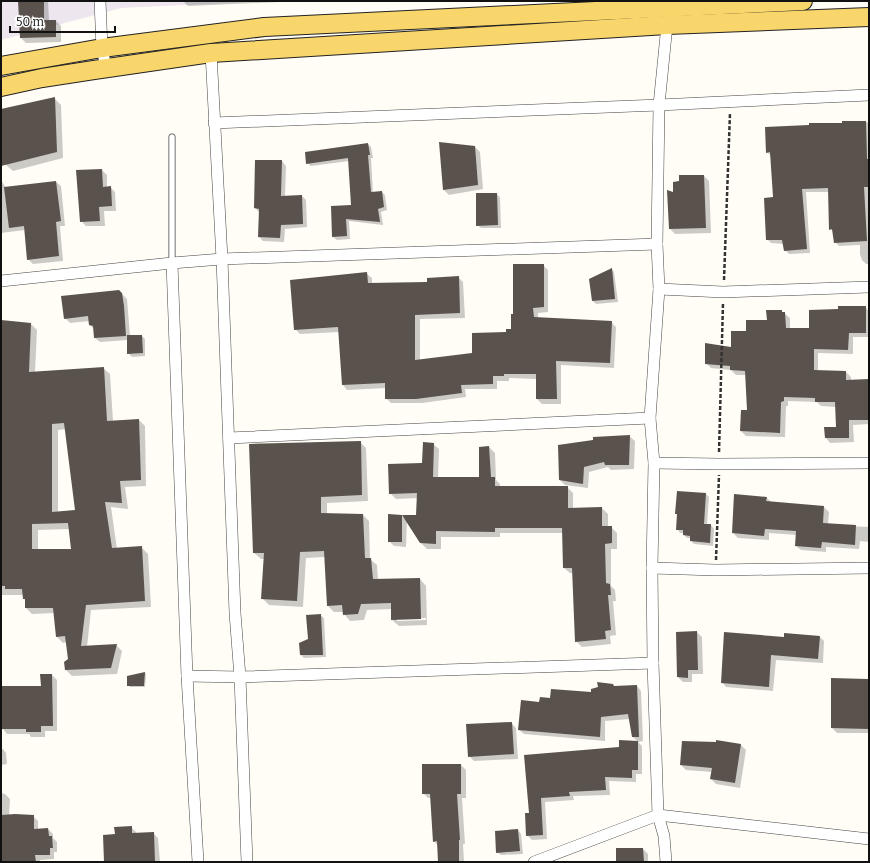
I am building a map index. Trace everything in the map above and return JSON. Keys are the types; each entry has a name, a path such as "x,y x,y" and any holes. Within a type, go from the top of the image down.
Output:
{"main road":[{"path":"1,66 102,48 264,27 470,18 692,3 803,1"},
{"path":"1,88 42,78 211,53 667,25 869,17"}],"street":[{"path":"100,1 102,48 106,68"},
{"path":"692,3 693,24"},
{"path":"666,862 664,836 658,815 653,663 652,568 654,463 650,418 659,289 657,244 659,106 667,25"},
{"path":"211,53 222,259 235,613 240,677 247,862"},
{"path":"214,122 659,106 869,95"},
{"path":"1,281 222,259 657,244"},
{"path":"172,263 187,676 198,862"},
{"path":"659,289 723,292 869,287"},
{"path":"229,438 650,418"},
{"path":"654,463 869,463"},
{"path":"652,568 716,570 869,568"},
{"path":"187,676 240,677 653,663"},
{"path":"534,862 658,815 869,839"}],"lane":[{"path":"172,137 172,263"}],"path":[{"path":"716,570 723,292 730,102"}],"shaded area":[{"path":"1,1 268,1 121,8 1,40"}],"building":[{"path":"18,1 44,1 44,20 56,20 56,37 20,38"},
{"path":"55,97 57,152 1,166 1,109"},
{"path":"842,121 866,121 868,187 864,187 867,241 834,243 832,229 829,230 828,188 802,189 807,249 784,251 782,240 766,240 764,198 773,197 770,152 766,153 765,127 809,125 809,123 842,123"},
{"path":"439,142 475,146 478,185 443,190"},
{"path":"368,143 370,155 368,155 371,192 382,191 384,207 378,209 380,222 346,219 347,236 332,237 331,206 351,205 348,158 306,164 305,152"},
{"path":"255,160 282,160 281,196 302,195 303,224 281,225 280,238 258,237 259,209 254,208"},
{"path":"102,169 103,187 111,186 112,206 99,207 100,221 80,222 76,170"},
{"path":"679,175 704,175 706,228 669,229 667,190 673,192 673,182 679,181"},
{"path":"56,181 61,221 56,222 59,256 27,260 24,226 9,228 4,187"},
{"path":"476,193 497,193 498,225 476,226"},
{"path":"513,264 544,264 544,307 533,308 534,317 612,321 610,363 556,361 557,399 536,399 536,374 504,374 504,376 493,376 493,384 461,385 462,393 416,399 385,399 385,383 342,385 338,327 294,330 290,280 367,272 368,283 427,282 427,278 459,276 460,313 415,315 415,360 472,353 472,333 506,332 506,329 511,329 511,314 513,314"},
{"path":"612,268 615,299 592,301 589,279"},
{"path":"119,290 122,293 124,306 126,336 94,338 93,326 89,325 88,316 64,319 61,296"},
{"path":"838,306 866,306 866,333 849,333 848,350 814,349 814,370 846,371 846,380 869,379 869,420 849,420 849,438 825,438 824,427 836,427 835,402 815,402 815,398 784,397 784,401 781,402 780,433 740,431 741,410 747,410 745,371 730,370 730,366 705,364 705,343 731,347 731,331 746,331 746,320 767,320 766,310 782,310 782,312 785,312 786,328 809,328 809,310 838,309"},
{"path":"1,320 31,323 29,372 104,367 107,421 139,419 141,480 120,481 122,503 105,502 112,548 142,546 145,601 86,605 81,646 117,644 111,668 65,670 64,662 68,659 65,636 56,637 53,608 25,608 25,599 23,599 22,589 5,589 5,586 1,586","holes":["64,423 75,510 52,512 52,424","68,523 71,549 32,549 32,524"]},
{"path":"127,335 142,335 143,353 127,354"},
{"path":"630,435 629,465 605,465 604,462 584,467 583,484 559,480 558,445 593,440 593,437"},
{"path":"361,441 362,495 321,497 321,513 363,514 365,558 371,558 373,579 420,578 421,619 391,620 391,603 361,604 358,614 343,615 342,605 327,606 324,551 300,552 297,601 261,599 264,553 253,553 249,444"},
{"path":"423,442 434,443 433,477 479,477 479,447 489,446 491,477 495,477 495,486 568,486 568,508 602,507 602,526 612,526 612,543 605,544 606,583 610,584 611,595 608,595 611,630 605,631 606,639 575,642 572,568 563,568 562,528 495,528 495,532 436,531 436,544 420,543 402,515 416,515 417,493 389,494 388,464 422,463"},
{"path":"677,491 706,493 704,524 711,524 710,543 690,541 690,536 683,535 683,530 676,530 677,514 675,514"},
{"path":"734,494 767,497 766,501 824,506 823,523 856,525 855,545 822,542 821,548 795,546 796,531 765,529 764,536 732,533"},
{"path":"388,514 402,515 402,542 388,542"},
{"path":"321,614 323,655 300,655 299,643 308,639 306,615"},
{"path":"697,631 698,670 688,670 688,678 677,677 676,632"},
{"path":"724,632 784,637 784,633 820,636 818,659 771,655 769,687 721,683"},
{"path":"145,672 144,686 127,686 127,676"},
{"path":"40,674 52,674 53,726 41,726 41,732 26,732 26,729 2,729 1,686 41,686"},
{"path":"831,678 868,679 869,729 831,728"},
{"path":"597,682 613,684 614,686 637,685 639,737 632,737 628,714 601,717 600,737 518,730 521,700 539,702 540,697 550,698 551,689 591,692 591,689 598,687"},
{"path":"512,722 514,754 468,757 466,724"},
{"path":"619,740 638,741 638,770 632,770 632,778 605,777 606,790 569,792 570,796 541,798 543,835 526,836 525,813 529,813 524,755 619,747"},
{"path":"716,740 741,744 735,783 710,779 712,768 680,765 682,741 716,742"},
{"path":"422,764 461,764 461,794 457,794 460,840 459,862 438,862 437,841 433,842 430,794 422,794"},
{"path":"1,815 34,815 34,829 48,828 49,836 52,836 53,848 50,848 50,855 35,855 36,862 1,862"},
{"path":"132,826 132,833 154,832 155,862 104,862 103,835 115,834 114,827"},
{"path":"518,829 520,851 496,853 495,831"},
{"path":"616,848 643,848 644,862 616,862"}]}
